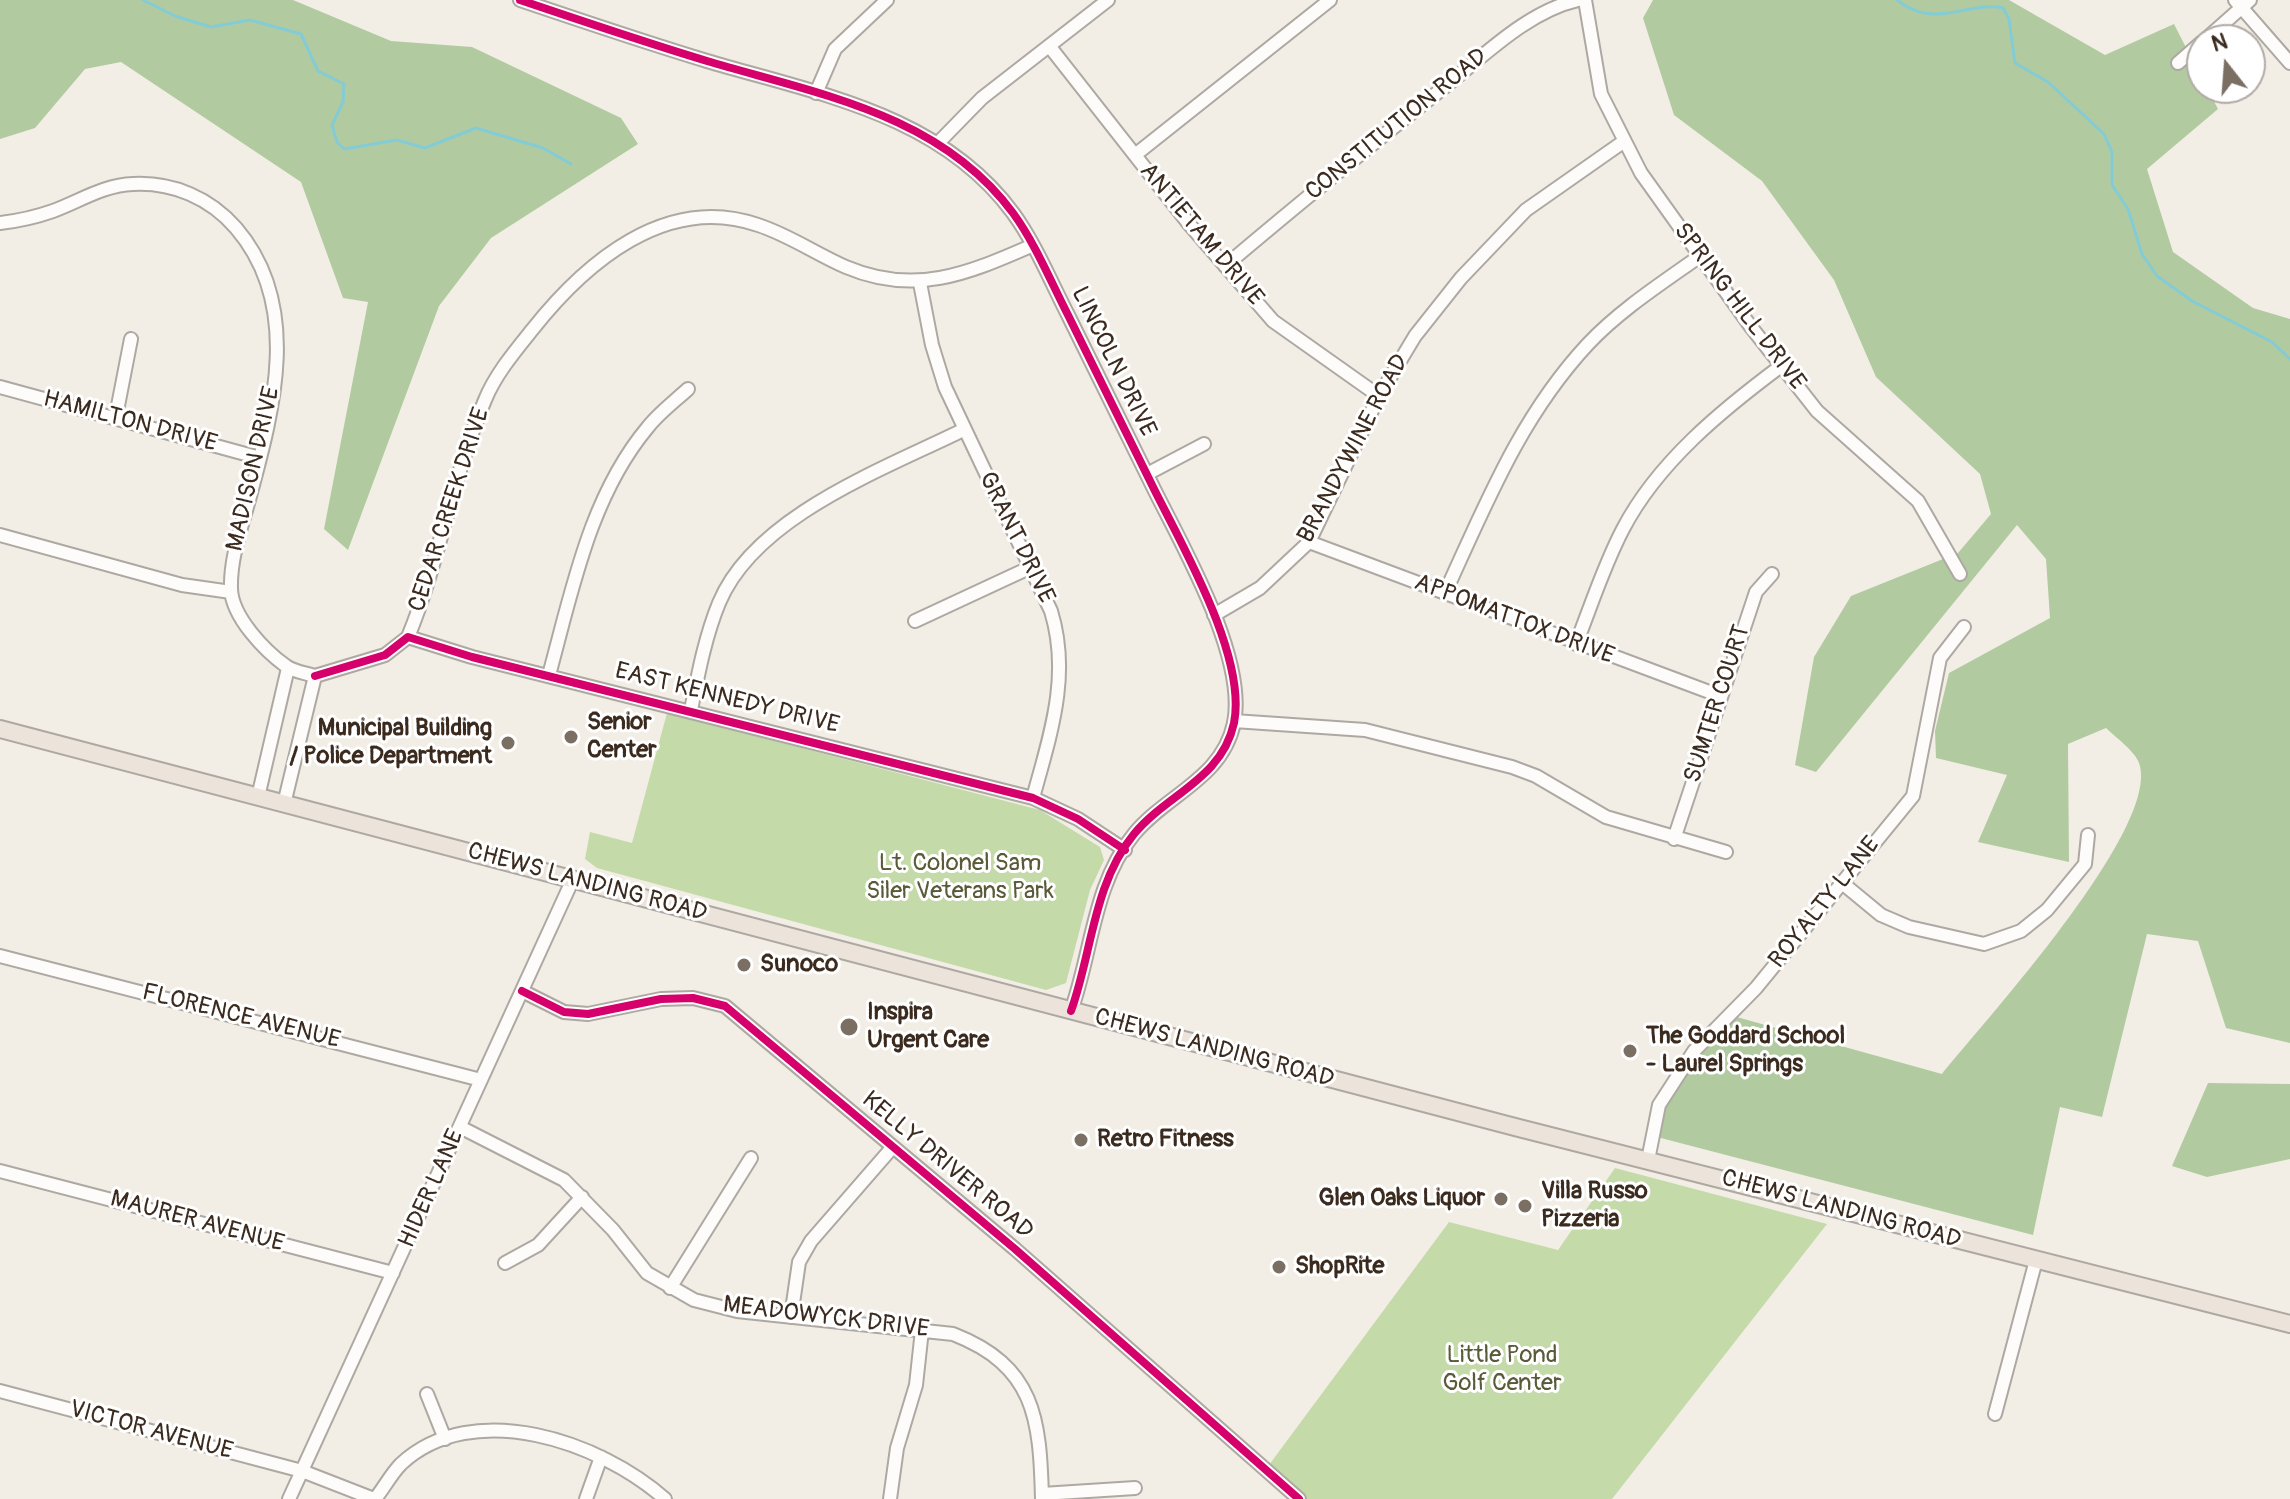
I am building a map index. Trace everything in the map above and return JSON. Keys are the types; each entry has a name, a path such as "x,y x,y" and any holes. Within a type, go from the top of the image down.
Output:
{"main road":[{"name":"CHEWS LANDING ROAD","path":"1,731 1071,1011 2290,1324"}],"street":[{"name":"LINCOLN DRIVE","path":"520,0 876,111 959,156 1014,214 1147,474 1214,615 1234,686 1234,721 1217,761 1134,834 1125,850 1101,898 1071,1011"},
{"path":"816,93 835,49 887,0"},
{"path":"938,143 982,98 1108,0"},
{"path":"1135,155 1330,0"},
{"name":"CONSTITUTION ROAD","path":"1225,266 1337,171 1507,38 1546,11 1578,0"},
{"name":"SPRING HILL DRIVE","path":"1585,0 1594,69 1623,142 1700,256 1781,366 1843,437 1918,501 1960,574"},
{"path":"2220,24 2242,3 2290,63"},
{"name":"ANTIETAM DRIVE","path":"1050,47 1225,266 1273,321 1379,396"},
{"path":"2178,63 2186,56"},
{"name":"BRANDYWINE ROAD","path":"1214,615 1260,588 1309,542 1379,396 1424,325 1461,278 1526,210 1623,142"},
{"name":"MADISON DRIVE","path":"0,223 54,211 92,193 133,184 170,188 199,197 223,214 245,238 259,262 278,328 278,360 260,458 234,555 231,592"},
{"name":"CEDAR CREEK DRIVE","path":"408,637 422,603 459,472 485,398 512,355 553,304 614,248 647,230 680,220 715,218 756,224 845,267 880,279 920,283 1031,246"},
{"path":"1445,593 1491,488 1543,400 1590,342 1641,298 1700,256"},
{"name":"GRANT DRIVE","path":"920,283 932,345 963,430 1051,611 1059,636 1060,699 1033,798"},
{"path":"116,416 131,339"},
{"path":"1576,644 1623,529 1648,488 1741,396 1781,366"},
{"name":"HAMILTON DRIVE","path":"0,387 116,416 260,458"},
{"path":"549,675 585,545 612,484 647,427 688,389"},
{"path":"691,710 719,602 745,562 800,516 852,485 963,430"},
{"path":"1147,474 1204,444"},
{"path":"0,535 182,585 231,592 244,622 288,668 315,676 385,655 408,637"},
{"name":"APPOMATTOX DRIVE","path":"1309,542 1720,696"},
{"path":"915,621 1029,568"},
{"name":"SUMTER COURT","path":"1674,839 1756,592 1772,574"},
{"name":"ROYALTY LANE","path":"1648,1160 1659,1105 1694,1051 1756,988 1913,796 1940,658 1964,627"},
{"name":"EAST KENNEDY DRIVE","path":"408,637 1033,798 1078,819 1125,850"},
{"path":"258,797 288,668"},
{"path":"284,804 315,676"},
{"path":"1234,721 1365,730 1512,767 1536,776 1606,817 1726,852"},
{"path":"1841,882 1881,915 1909,927 1984,944 2021,931 2047,910 2085,864 2088,835"},
{"name":"HIDER LANE","path":"289,1499 573,879"},
{"name":"FLORENCE AVENUE","path":"0,956 481,1080"},
{"name":"KELLY DRIVER ROAD","path":"522,991 564,1012 588,1014 661,999 693,998 725,1006 755,1028 891,1149 1015,1249 1299,1499"},
{"name":"MEADOWYCK DRIVE","path":"460,1127 529,1159 564,1180 647,1273 694,1300 737,1311 953,1334 983,1346 1022,1382 1031,1402 1042,1497"},
{"path":"791,1317 799,1262 811,1241 891,1149"},
{"path":"670,1288 751,1158"},
{"name":"MAURER AVENUE","path":"0,1171 393,1273"},
{"path":"505,1263 538,1245 582,1197"},
{"path":"1995,1414 2036,1260"},
{"path":"890,1499 897,1448 916,1385 922,1330"},
{"name":"VICTOR AVENUE","path":"0,1391 302,1471 375,1499"},
{"path":"427,1394 445,1439"},
{"path":"375,1499 401,1464 445,1439 465,1431 509,1430 584,1449 635,1473 665,1499"},
{"path":"586,1499 601,1457"},
{"path":"1042,1497 1135,1488"}],"green space":[{"path":"0,0 293,0 391,41 472,47 621,118 638,144 491,238 439,306 348,550 324,529 368,302 343,298 301,182 121,62 85,69 35,128 0,139"},
{"path":"1653,0 2009,0 2105,55 2174,24 2186,48 2186,104 2215,104 2218,109 2147,169 2173,252 2253,308 2290,319 2290,1043 2226,1028 2198,941 2147,934 2102,1117 2060,1107 2033,1235 1657,1137 1671,1084 1733,1016 1942,1074 2029,969 2098,876 2124,831 2139,793 2139,763 2106,728 2068,744 2069,862 1978,842 2007,775 1936,758 1935,731 1949,673 2050,618 2046,559 2017,525 1816,772 1795,765 1814,657 1851,596 1958,553 1991,514 1980,474 1876,377 1834,280 1762,181 1674,115 1643,18"},
{"name":"Lt. Colonel Sam Siler Veterans Park","path":"667,713 1040,810 1100,847 1104,860 1090,890 1066,983 1046,990 597,868 585,859 590,832 632,843"},
{"path":"2208,1083 2290,1084 2290,1159 2207,1177 2172,1166"},
{"name":"Little Pond Golf Center","path":"1615,1168 1827,1224 1612,1499 1301,1499 1266,1469 1449,1222 1558,1250"}],"waterway":[{"path":"143,0 175,16 211,27 250,20 301,34 318,71 344,84 343,102 332,125 337,142 344,149 397,140 425,148 476,128 543,148 571,164"},
{"path":"1897,0 1925,13 2003,8 2009,19 2015,63 2048,82 2104,134 2112,152 2112,185 2128,209 2142,254 2157,276 2192,301 2272,342 2290,359"}],"cycle path":[{"path":"520,0 683,54 833,97 913,130 950,152 983,179 1013,213 1036,250 1210,604 1231,667 1236,697 1234,723 1228,742 1218,758 1206,772 1147,820 1120,854 1102,897 1071,1011"},
{"path":"315,676 385,655 408,637 472,657 1033,798 1078,819 1125,850"},
{"path":"522,991 564,1012 588,1014 661,999 693,998 725,1006 1015,1249 1299,1499"}],"place":[{"name":"Senior Center","path":"571,737"},
{"name":"Municipal Building / Police Department","path":"508,743"},
{"name":"Sunoco","path":"744,965"},
{"name":"Inspira Urgent Care","path":"849,1027"},
{"name":"The Goddard School - Laurel Springs","path":"1630,1051"},
{"name":"Retro Fitness","path":"1081,1140"},
{"name":"Glen Oaks Liquor","path":"1501,1199"},
{"name":"Villa Russo Pizzeria","path":"1525,1206"},
{"name":"ShopRite","path":"1279,1267"}]}
